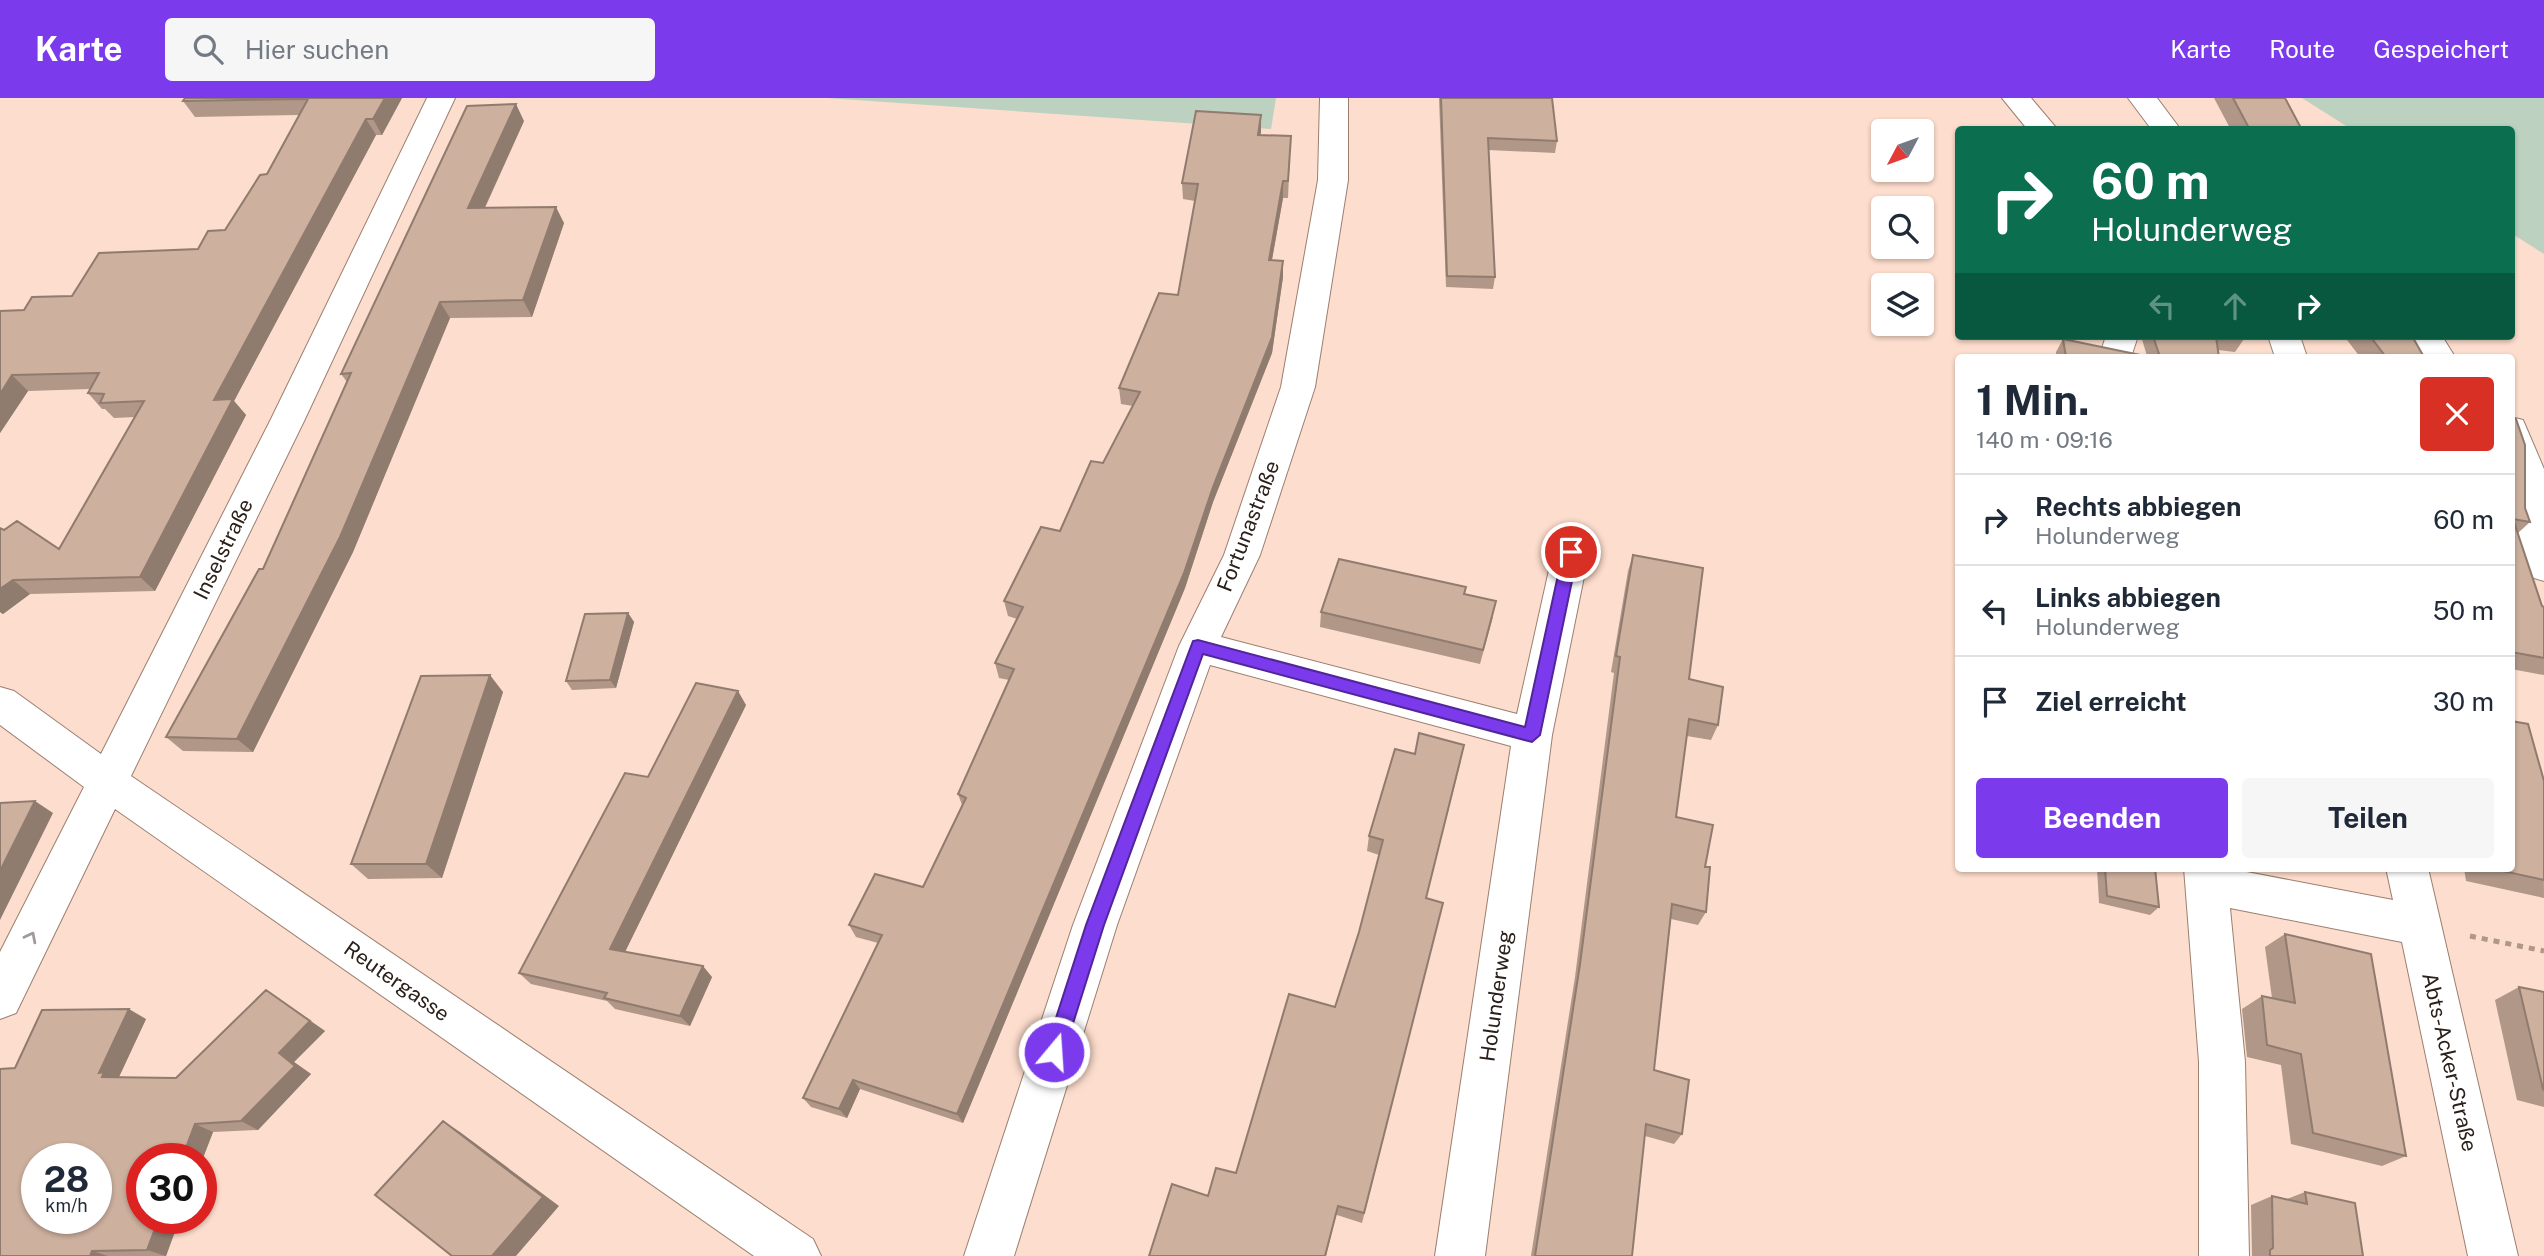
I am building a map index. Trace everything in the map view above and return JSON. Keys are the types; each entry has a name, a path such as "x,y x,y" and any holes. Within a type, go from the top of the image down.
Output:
{"street":[{"name":"Inselstraße","path":"0,998 288,419 441,98"},
{"name":"Fortunastraße","path":"989,1256 1095,925 1198,646 1242,555 1298,387 1334,180 1334,98"},
{"path":"2016,98 2041,126"},
{"path":"2142,98 2164,126"},
{"path":"2515,439 2531,480 2526,514 2544,567"},
{"name":"Holunderweg","path":"1460,1256 1532,735 1571,552"},
{"path":"1198,646 1532,735"},
{"name":"Reutergasse","path":"0,703 108,782 796,1256"},
{"name":"Abts-Acker-Straße","path":"2408,872 2493,1256"},
{"path":"2224,1256 2222,1062 2206,876 2419,925"}],"path":[{"path":"2419,925 2544,951"}],"green space":[{"path":"827,98 1276,98 1271,129"},
{"path":"2302,98 2544,98 2544,254 2515,236 2515,126 2346,126"}],"building":[{"path":"185,98 385,98 373,119 366,119 214,400 233,399 140,577 13,580 0,589 0,528 4,530 17,521 59,549 144,401 100,403 104,394 88,393 99,373 12,375 0,394 0,311 24,310 32,297 72,296 99,253 198,249 208,231 225,230 260,175 267,174 308,99 183,101"},
{"path":"1441,98 1552,98 1557,141 1488,138 1495,277 1447,276"},
{"path":"2233,98 2285,98 2300,126 2248,126"},
{"path":"516,104 468,208 556,207 523,300 440,302 340,537 237,739 166,737 259,569 263,569 351,373 341,374 467,106"},
{"path":"1196,111 1261,115 1258,135 1291,136 1288,181 1283,181 1269,260 1283,261 1272,337 1213,487 1184,573 957,1114 853,1080 839,1109 803,1098 882,935 849,925 875,874 923,887 966,798 958,794 1014,669 995,663 1023,607 1004,601 1041,527 1060,531 1091,461 1103,463 1140,392 1119,388 1159,293 1178,295 1198,184 1182,183"},
{"path":"2063,340 2136,354 2066,354"},
{"path":"2154,340 2216,340 2219,354 2159,354"},
{"path":"2373,340 2414,340 2422,354 2384,354"},
{"path":"2515,419 2525,445 2525,508 2530,522 2515,519"},
{"path":"2515,525 2544,607 2544,658 2515,653"},
{"path":"1633,555 1703,568 1689,679 1723,687 1718,725 1689,719 1676,817 1713,825 1705,867 1710,867 1706,912 1672,904 1654,1070 1689,1080 1682,1134 1646,1124 1632,1256 1535,1256 1580,964 1620,657 1616,656"},
{"path":"1339,559 1466,587 1464,594 1496,601 1483,650 1321,612"},
{"path":"628,613 610,680 566,681 585,614"},
{"path":"490,675 426,864 351,864 421,676"},
{"path":"696,683 738,691 610,949 703,966 680,1016 604,998 607,993 519,973 625,773 648,777"},
{"path":"2515,722 2528,724 2544,781 2544,880 2507,872 2515,872"},
{"path":"1419,733 1464,745 1426,898 1443,903 1364,1213 1338,1206 1325,1256 1149,1256 1172,1184 1208,1196 1216,1168 1236,1173 1289,994 1335,1007 1359,932 1383,840 1369,836 1395,749 1415,754"},
{"path":"35,801 0,871 0,803"},
{"path":"2105,872 2155,872 2159,907 2107,896"},
{"path":"2285,934 2371,954 2406,1156 2313,1133 2301,1054 2267,1045 2262,996 2295,1003"},
{"path":"2519,987 2544,992 2544,1090 2543,1089"},
{"path":"266,990 310,1021 279,1053 295,1066 241,1121 195,1124 188,1143 126,1143 126,1234 153,1234 147,1250 92,1251 90,1256 0,1256 0,1069 15,1068 42,1010 129,1009 99,1073 104,1072 102,1077 176,1078"},
{"path":"443,1121 543,1197 492,1256 452,1256 375,1195"},
{"path":"2305,1192 2355,1203 2363,1256 2270,1256 2270,1250 2273,1248 2272,1196 2307,1204"}],"route":[{"path":"1054,1052 1095,925 1198,646 1532,735 1571,552"}]}
